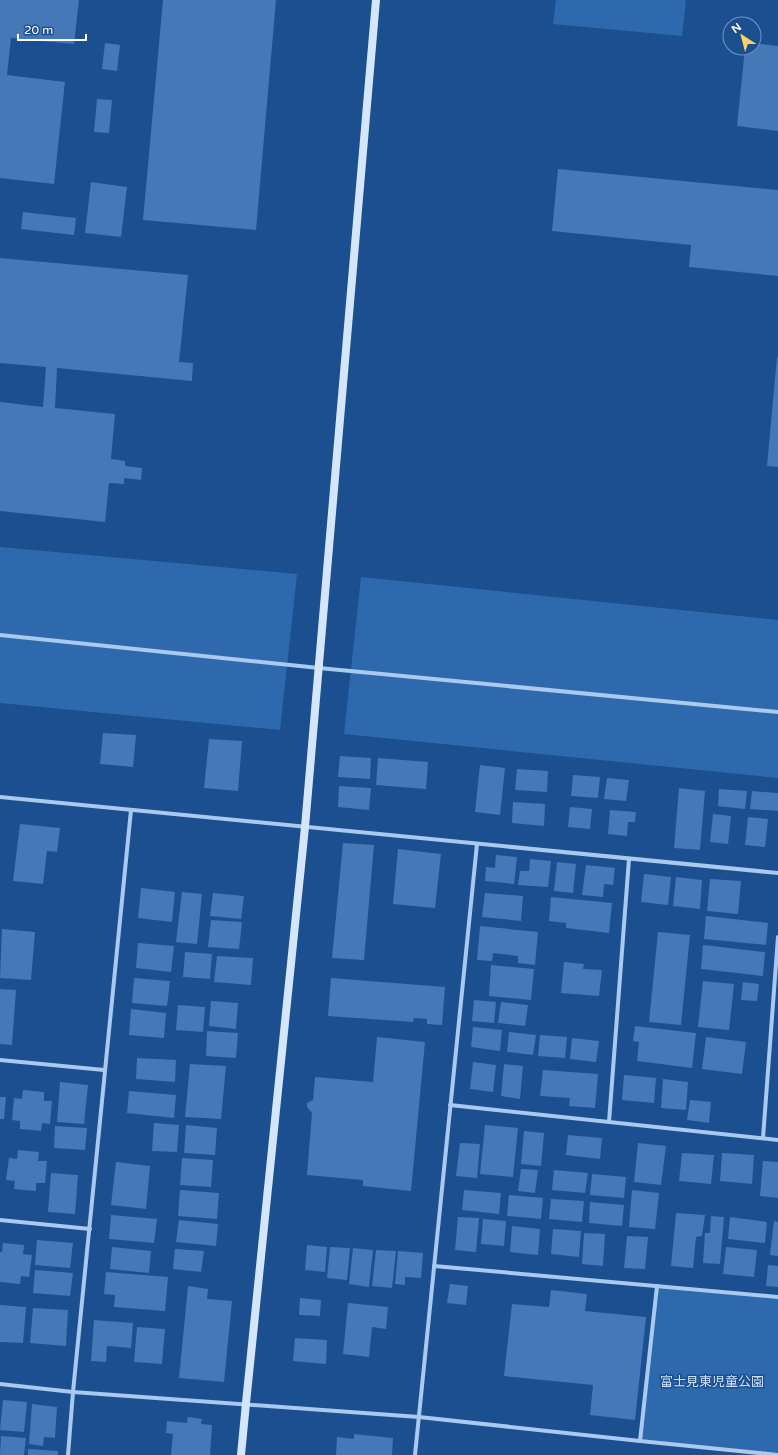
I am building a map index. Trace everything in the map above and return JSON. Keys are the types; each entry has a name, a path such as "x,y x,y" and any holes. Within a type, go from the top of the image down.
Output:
{"street":[{"path":"242,1455 246,1403 305,827 376,0"},
{"path":"0,635 319,668 778,712"},
{"path":"0,797 778,873"},
{"path":"68,1455 104,1070 131,810"},
{"path":"415,1455 476,844"},
{"path":"609,1122 629,859"},
{"path":"763,1138 778,937"},
{"path":"0,1060 104,1070"},
{"path":"450,1105 778,1140"},
{"path":"0,1220 90,1229"},
{"path":"434,1266 778,1297"},
{"path":"640,1441 657,1286"},
{"path":"0,1384 73,1392 246,1403 419,1417 778,1455"}],"green space":[{"path":"556,0 686,0 682,36 553,24"},
{"path":"0,547 297,574 280,730 0,703"},
{"path":"361,577 778,620 778,778 344,734"},
{"name":"富士見東児童公園","path":"657,1286 778,1297 778,1455 640,1441"}],"building":[{"path":"0,0 79,0 74,44 11,38 7,75 65,82 54,184 0,178"},
{"path":"163,0 276,0 256,230 143,220"},
{"path":"105,43 120,45 117,71 102,69"},
{"path":"762,44 778,46 778,131 737,126 744,56 762,56"},
{"path":"97,99 112,100 109,133 94,132"},
{"path":"558,169 778,190 778,276 689,267 691,245 552,231"},
{"path":"91,182 127,187 121,237 85,233"},
{"path":"23,212 76,218 74,235 21,229"},
{"path":"0,258 188,275 179,362 193,363 192,381 57,368 55,408 115,414 111,459 125,461 125,466 142,468 141,480 124,478 124,484 109,483 105,522 0,511 0,402 43,407 46,367 0,363"},
{"path":"778,357 778,467 767,466"},
{"path":"103,733 136,735 133,767 100,764"},
{"path":"209,739 242,741 238,791 204,788"},
{"path":"340,756 371,758 370,779 338,777"},
{"path":"378,758 428,762 426,789 376,785"},
{"path":"480,765 505,768 500,815 475,812"},
{"path":"517,769 548,771 547,792 515,790"},
{"path":"573,775 600,777 598,798 571,796"},
{"path":"607,778 629,780 626,801 604,799"},
{"path":"339,786 371,788 369,810 338,807"},
{"path":"679,788 705,791 700,850 674,848"},
{"path":"719,789 747,791 745,809 718,806"},
{"path":"752,791 778,793 778,811 750,809"},
{"path":"513,802 545,804 544,826 512,823"},
{"path":"570,807 592,809 590,829 568,827"},
{"path":"610,810 636,812 635,822 628,822 627,836 608,834"},
{"path":"713,814 731,816 728,844 710,842"},
{"path":"748,817 768,819 765,847 745,845"},
{"path":"20,824 60,828 57,852 47,851 43,884 13,881"},
{"path":"343,843 374,845 364,960 332,958"},
{"path":"398,849 441,854 435,908 393,904"},
{"path":"496,855 517,857 514,884 485,881 486,867 495,868"},
{"path":"530,859 551,861 548,887 518,885 520,871 529,871"},
{"path":"557,862 576,864 573,893 554,891"},
{"path":"586,865 615,868 613,885 604,884 603,897 582,895"},
{"path":"644,874 671,877 668,905 641,902"},
{"path":"676,877 702,880 700,909 673,906"},
{"path":"710,879 741,881 738,914 707,911"},
{"path":"141,888 175,892 172,922 138,918"},
{"path":"182,892 202,894 197,944 176,942"},
{"path":"213,893 244,896 241,919 210,916"},
{"path":"485,893 523,896 521,921 482,917"},
{"path":"551,897 612,903 609,933 566,928 566,923 549,921"},
{"path":"706,916 768,923 766,945 704,939"},
{"path":"211,920 242,922 239,949 208,947"},
{"path":"480,926 538,932 535,965 518,963 518,956 493,953 492,961 477,960"},
{"path":"2,929 35,932 31,980 0,978"},
{"path":"658,932 690,935 681,1025 649,1022"},
{"path":"138,943 174,946 171,972 136,968"},
{"path":"703,945 765,952 763,976 701,969"},
{"path":"185,952 212,954 210,979 183,977"},
{"path":"217,956 253,958 251,985 214,982"},
{"path":"564,962 584,964 583,969 602,970 599,996 561,993"},
{"path":"491,965 534,969 531,1000 489,996"},
{"path":"134,978 170,981 167,1006 132,1003"},
{"path":"331,978 445,987 442,1025 427,1024 427,1019 414,1018 413,1022 328,1016"},
{"path":"703,981 734,984 729,1030 698,1027"},
{"path":"743,982 759,984 757,1001 741,1000"},
{"path":"0,989 16,990 12,1045 0,1044"},
{"path":"474,1000 496,1002 494,1023 472,1021"},
{"path":"211,1001 238,1003 236,1029 209,1026"},
{"path":"501,1002 528,1005 525,1026 498,1023"},
{"path":"178,1005 205,1007 203,1032 176,1030"},
{"path":"131,1009 166,1013 164,1038 129,1035"},
{"path":"635,1026 696,1033 692,1068 637,1061 639,1042 633,1041"},
{"path":"473,1027 502,1030 500,1051 471,1047"},
{"path":"207,1031 238,1033 236,1058 206,1056"},
{"path":"509,1032 536,1035 533,1055 507,1052"},
{"path":"540,1035 567,1037 565,1058 538,1056"},
{"path":"377,1037 425,1042 411,1191 363,1186 363,1180 307,1175 312,1113 307,1107 307,1103 313,1100 315,1077 373,1082"},
{"path":"706,1037 746,1042 742,1074 702,1069"},
{"path":"572,1038 599,1041 596,1062 570,1059"},
{"path":"137,1058 176,1060 175,1082 136,1079"},
{"path":"473,1062 496,1065 493,1092 470,1089"},
{"path":"190,1064 226,1066 221,1119 185,1117"},
{"path":"504,1064 523,1066 520,1099 501,1096"},
{"path":"543,1070 598,1074 595,1108 569,1106 570,1098 540,1096"},
{"path":"624,1075 656,1078 654,1103 622,1100"},
{"path":"663,1079 688,1082 686,1110 661,1108"},
{"path":"60,1082 88,1085 84,1124 57,1122"},
{"path":"23,1090 44,1092 44,1101 52,1101 50,1124 42,1123 41,1131 20,1129 20,1121 12,1120 14,1098 22,1099"},
{"path":"129,1091 176,1095 174,1118 127,1113"},
{"path":"0,1097 6,1097 4,1119 0,1119"},
{"path":"690,1100 711,1102 709,1123 687,1120"},
{"path":"154,1123 179,1125 177,1152 152,1151"},
{"path":"186,1125 217,1128 215,1155 184,1153"},
{"path":"485,1125 518,1128 513,1177 480,1174"},
{"path":"55,1126 87,1128 85,1150 54,1148"},
{"path":"524,1131 544,1133 541,1166 521,1164"},
{"path":"568,1135 602,1138 600,1159 566,1155"},
{"path":"460,1143 480,1144 477,1178 456,1176"},
{"path":"638,1143 666,1146 661,1185 634,1182"},
{"path":"18,1150 39,1152 38,1161 47,1161 45,1183 36,1183 36,1191 14,1189 15,1181 6,1180 9,1158 17,1159"},
{"path":"682,1153 714,1155 711,1184 679,1181"},
{"path":"722,1153 754,1155 752,1184 720,1181"},
{"path":"182,1158 213,1160 211,1187 180,1185"},
{"path":"763,1161 778,1162 778,1198 760,1196"},
{"path":"116,1162 150,1166 146,1209 111,1205"},
{"path":"521,1169 538,1170 535,1193 518,1191"},
{"path":"554,1170 588,1173 585,1193 552,1190"},
{"path":"51,1173 78,1175 75,1214 48,1212"},
{"path":"592,1174 626,1177 624,1198 590,1195"},
{"path":"180,1190 219,1193 217,1219 178,1216"},
{"path":"464,1190 501,1193 499,1214 462,1210"},
{"path":"632,1190 659,1193 655,1229 629,1227"},
{"path":"509,1195 543,1198 541,1219 507,1216"},
{"path":"551,1199 584,1201 582,1222 549,1219"},
{"path":"590,1202 624,1205 622,1226 589,1223"},
{"path":"676,1213 705,1215 702,1236 696,1237 693,1268 671,1266"},
{"path":"111,1215 157,1219 154,1243 109,1239"},
{"path":"711,1216 724,1217 720,1264 703,1263 705,1233 710,1233"},
{"path":"458,1217 479,1218 476,1252 455,1250"},
{"path":"730,1217 767,1222 765,1243 728,1239"},
{"path":"483,1219 506,1221 504,1246 481,1244"},
{"path":"179,1220 218,1224 216,1246 176,1242"},
{"path":"774,1221 778,1222 778,1256 770,1255"},
{"path":"512,1226 540,1229 538,1255 510,1252"},
{"path":"553,1229 581,1231 579,1257 551,1254"},
{"path":"584,1233 605,1234 603,1266 582,1264"},
{"path":"627,1236 648,1237 645,1269 624,1268"},
{"path":"37,1240 73,1243 70,1268 35,1265"},
{"path":"3,1243 24,1245 23,1254 32,1255 29,1277 21,1276 20,1284 0,1282 0,1252 2,1252"},
{"path":"307,1245 327,1247 325,1272 305,1270"},
{"path":"112,1247 151,1251 149,1273 110,1269"},
{"path":"330,1247 350,1248 347,1280 327,1278"},
{"path":"726,1247 757,1250 754,1277 723,1274"},
{"path":"353,1248 373,1250 369,1287 349,1284"},
{"path":"175,1249 204,1251 201,1272 173,1269"},
{"path":"376,1250 396,1251 392,1288 372,1286"},
{"path":"398,1251 423,1253 421,1278 405,1277 405,1285 395,1284"},
{"path":"768,1265 778,1266 778,1287 766,1286"},
{"path":"35,1270 73,1273 70,1296 33,1293"},
{"path":"106,1272 168,1277 165,1311 114,1307 115,1295 104,1294"},
{"path":"450,1284 468,1286 466,1305 447,1303"},
{"path":"188,1286 208,1289 207,1299 232,1301 224,1382 179,1378"},
{"path":"551,1290 587,1294 585,1311 646,1317 635,1420 590,1415 593,1385 504,1376 512,1304 549,1307"},
{"path":"300,1298 321,1300 320,1316 299,1315"},
{"path":"348,1303 388,1307 386,1329 372,1327 369,1357 343,1354"},
{"path":"0,1305 26,1307 23,1343 0,1342"},
{"path":"33,1308 68,1310 66,1346 30,1343"},
{"path":"94,1320 133,1323 131,1348 107,1346 106,1362 91,1361"},
{"path":"137,1327 165,1329 162,1364 134,1362"},
{"path":"295,1338 327,1340 326,1364 293,1361"},
{"path":"3,1400 27,1402 24,1432 0,1430"},
{"path":"32,1404 57,1407 55,1438 44,1437 43,1446 29,1444"},
{"path":"188,1417 202,1419 201,1424 212,1425 210,1455 171,1455 173,1434 166,1433 167,1421 187,1423"},
{"path":"354,1434 393,1438 392,1455 336,1455 337,1437 354,1439"},
{"path":"1,1436 26,1438 24,1455 0,1455"},
{"path":"28,1449 58,1451 58,1455 28,1455"}]}
